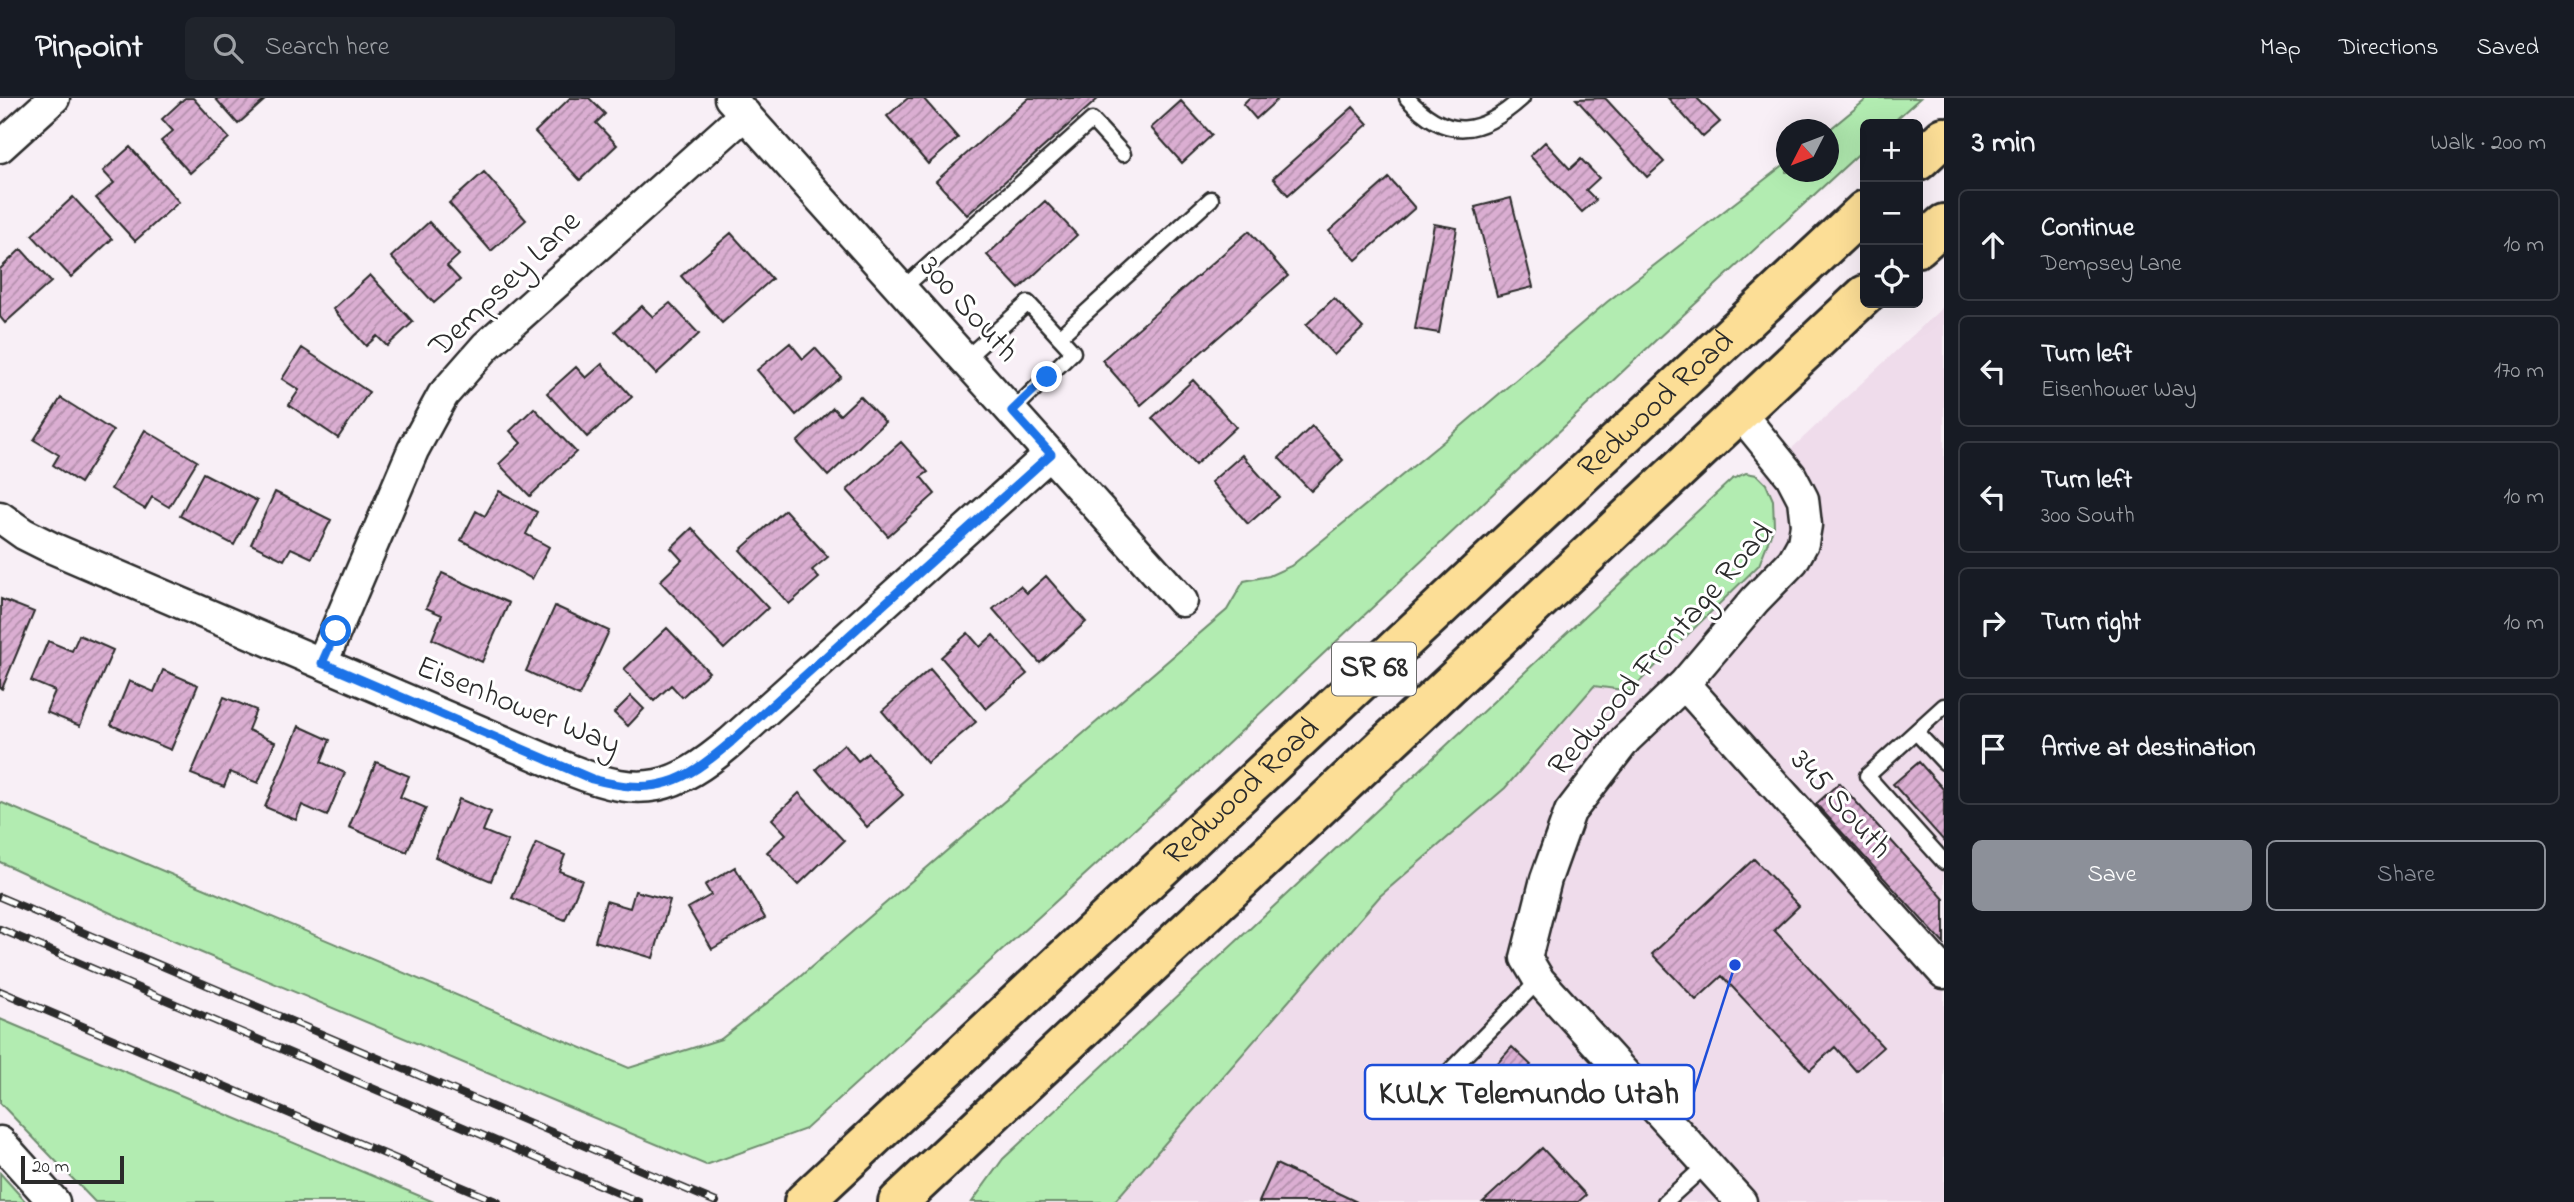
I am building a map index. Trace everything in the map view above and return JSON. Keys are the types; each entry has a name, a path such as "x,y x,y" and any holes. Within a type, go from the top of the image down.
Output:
{"main road":[{"path":"1923,156 1944,137"},
{"name":"Redwood Road","path":"804,1202 1860,215"},
{"path":"1920,245 1944,224"},
{"name":"Redwood Road","path":"898,1202 1860,300"}],"street":[{"path":"0,147 54,98"},
{"name":"300 South","path":"737,106 1182,601"},
{"name":"Dempsey Lane","path":"322,663 413,450 443,395 486,346 737,106"},
{"name":"Redwood Frontage Road","path":"1740,412 1791,476 1803,499 1806,525 1803,543 1793,561 1755,600 1684,684 1626,739 1570,812 1546,879 1526,958 1539,980 1741,1202"},
{"name":"Eisenhower Way","path":"0,517 24,534 50,547 592,779 612,785 654,787 675,781 695,770 731,742 1051,454"},
{"name":"345 South","path":"1684,684 1944,973"},
{"path":"0,1142 54,1202"}],"lane":[{"path":"1408,98 1431,120 1462,128 1478,127 1493,121 1522,98"},
{"path":"902,289 1092,120 1123,154"},
{"path":"1059,337 1211,199"},
{"path":"965,359 1028,303 1073,352 1012,411"},
{"path":"1944,706 1867,776 1944,862"},
{"path":"1916,732 1944,762"},
{"path":"1439,1082 1539,980"},
{"path":"1665,1202 1707,1164"}],"shaded area":[{"path":"1944,306 1944,1202 987,1202 1561,664"}],"green space":[{"path":"1868,98 1920,98 1897,119 1860,119 1860,153 1839,172 1839,122"},
{"path":"1776,171 1776,182 1828,182 1656,340 1200,770 806,1129 706,1165 152,932 0,862 0,802 629,1068 721,1039 795,981 1227,610 1244,581 1269,576 1291,566 1444,441 1607,302"},
{"path":"1746,473 1757,475 1766,484 1773,500 1774,526 1759,565 1630,691 1594,686 1505,788 1380,896 1114,1202 972,1202 1003,1159 1732,479"},
{"path":"0,1019 434,1202 95,1202 0,1103"},
{"path":"0,1173 26,1202 0,1202"}],"building":[{"path":"185,98 193,98 229,138 190,173 161,141 173,131 162,119"},
{"path":"215,98 267,98 238,124"},
{"path":"570,98 589,98 605,114 596,123 617,145 580,180 535,132"},
{"path":"908,98 923,98 958,138 928,164 887,116"},
{"path":"1029,98 1099,98 967,215 936,181"},
{"path":"1249,98 1279,98 1256,119 1243,104"},
{"path":"1605,98 1664,162 1647,177 1576,99"},
{"path":"1668,98 1697,98 1720,122 1703,137"},
{"path":"1181,101 1212,135 1182,163 1151,128"},
{"path":"1353,107 1368,124 1288,195 1273,178"},
{"path":"1545,142 1570,169 1581,159 1599,178 1586,190 1596,200 1582,212 1530,156"},
{"path":"130,147 179,202 135,241 96,198 114,183 103,171"},
{"path":"484,172 526,220 491,251 449,203"},
{"path":"1389,178 1415,208 1356,260 1329,231"},
{"path":"73,197 112,239 71,277 32,235"},
{"path":"1511,198 1533,287 1497,296 1475,207"},
{"path":"1045,201 1077,235 1019,289 987,255"},
{"path":"429,222 459,255 447,266 460,280 434,303 391,257"},
{"path":"1434,224 1457,228 1439,333 1415,329"},
{"path":"1249,231 1288,276 1141,405 1102,360"},
{"path":"731,233 772,279 722,323 681,276"},
{"path":"21,249 51,282 5,323 0,317 0,269"},
{"path":"370,275 413,322 387,346 377,336 366,346 333,309"},
{"path":"1334,298 1363,328 1334,355 1306,325"},
{"path":"670,303 699,334 656,374 615,331 642,306 653,317"},
{"path":"790,343 803,359 815,348 841,377 796,415 757,370"},
{"path":"302,348 369,392 338,438 289,405 299,390 282,379"},
{"path":"602,364 632,397 587,437 547,393 576,367 586,378"},
{"path":"1193,380 1236,427 1195,465 1152,418"},
{"path":"860,396 885,422 828,476 797,442 833,408 840,415"},
{"path":"61,398 113,431 80,483 53,465 59,455 34,440"},
{"path":"534,408 576,452 530,496 499,464 521,443 510,431"},
{"path":"1312,426 1343,460 1311,491 1279,458"},
{"path":"145,430 197,461 169,507 152,497 145,509 111,489"},
{"path":"901,442 928,472 921,477 935,494 888,536 847,490"},
{"path":"1242,455 1279,497 1248,524 1211,482"},
{"path":"203,473 257,501 234,545 180,516"},
{"path":"499,491 537,512 526,534 549,547 532,579 461,540 476,511 485,516"},
{"path":"275,492 331,520 312,558 291,548 284,560 251,544"},
{"path":"785,510 828,557 812,570 819,578 789,604 740,550"},
{"path":"692,528 768,608 724,649 660,581 682,560 671,548"},
{"path":"442,573 509,603 482,662 432,639 442,615 426,608"},
{"path":"1046,576 1086,622 1040,663 993,609 1020,586 1027,593"},
{"path":"1,599 34,612 2,689 0,688"},
{"path":"555,606 609,631 579,696 526,671"},
{"path":"667,628 709,672 682,697 671,685 654,701 624,669"},
{"path":"968,633 980,647 993,635 1027,674 986,709 941,657"},
{"path":"79,635 113,650 80,726 46,712 55,691 31,681 48,641 72,651"},
{"path":"930,669 976,722 927,763 882,711"},
{"path":"163,670 198,685 171,750 111,725 129,681 154,692"},
{"path":"631,696 644,709 628,726 614,713"},
{"path":"224,697 256,710 248,730 275,742 258,783 230,772 224,787 191,774"},
{"path":"299,726 330,740 321,762 345,773 327,816 302,805 296,820 265,807"},
{"path":"844,744 858,761 868,753 903,795 867,827 816,769"},
{"path":"376,762 409,776 400,797 426,808 407,852 349,827"},
{"path":"1919,762 1944,790 1944,841 1893,784"},
{"path":"1839,783 1944,899 1944,944 1816,804"},
{"path":"799,793 844,841 798,885 767,852 786,834 772,819"},
{"path":"459,799 491,812 483,831 508,841 491,881 435,857"},
{"path":"536,843 565,855 559,871 582,880 565,920 512,898"},
{"path":"1754,859 1799,906 1774,930 1883,1047 1856,1071 1835,1047 1810,1070 1722,976 1696,1000 1652,954"},
{"path":"735,867 765,918 712,949 688,908 711,895 705,885"},
{"path":"635,891 670,900 653,958 595,941 606,901 630,908"},
{"path":"1512,1047 1531,1065 1498,1101 1479,1084"},
{"path":"1542,1148 1586,1195 1578,1202 1483,1202"},
{"path":"1276,1164 1357,1202 1259,1202"}],"railway":[{"path":"0,897 716,1202"},
{"path":"0,929 639,1202"},
{"path":"0,991 498,1202"}],"place":[{"name":"KULX Telemundo Utah","path":"1735,965"}],"route":[{"path":"336,631 322,663 592,779 612,785 634,787 654,787 675,781 695,770 731,742 1051,454 1012,411 1047,377"}]}
